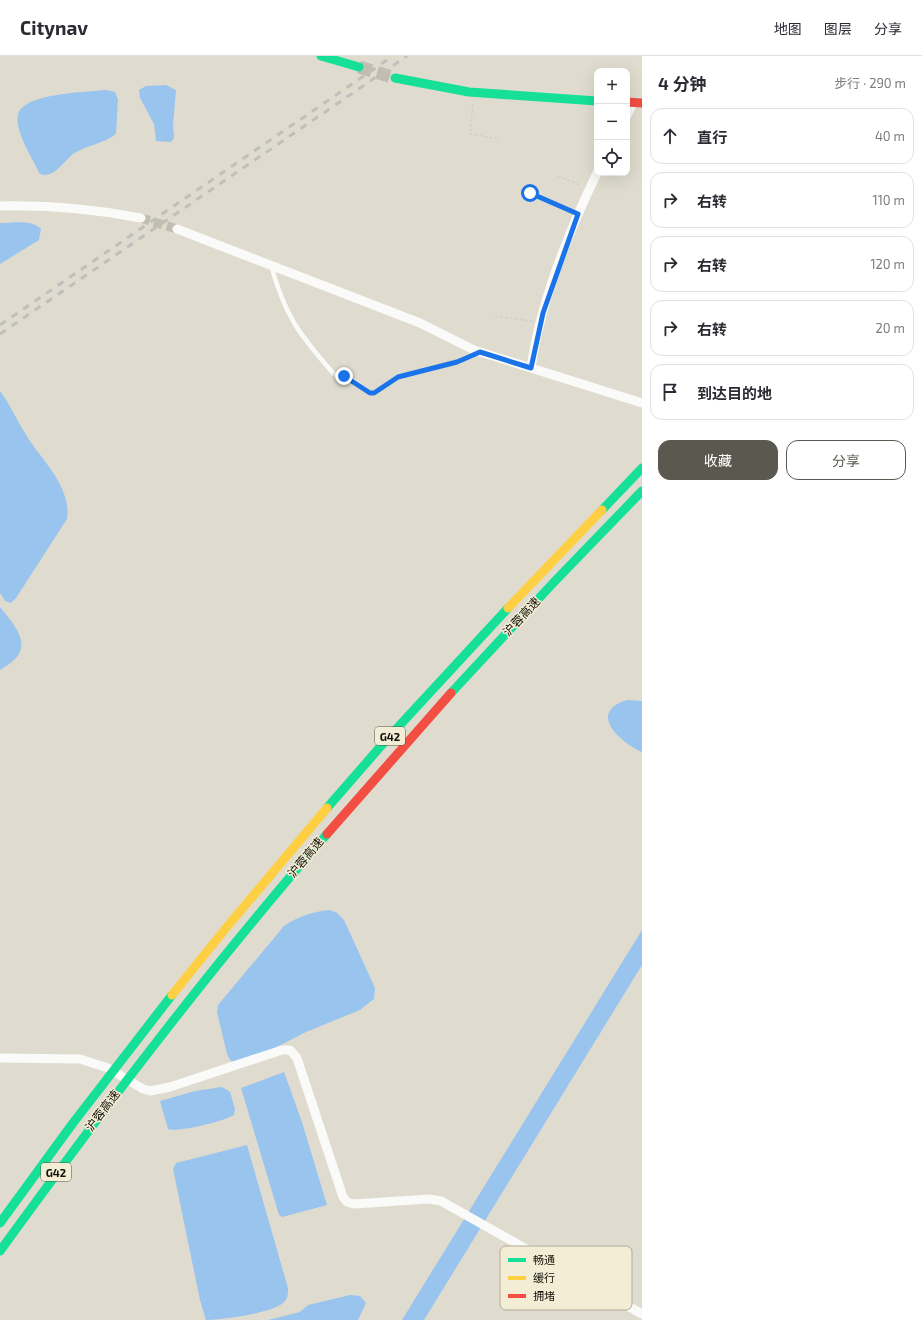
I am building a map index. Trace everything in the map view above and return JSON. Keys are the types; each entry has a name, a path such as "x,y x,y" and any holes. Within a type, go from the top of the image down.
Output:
{"main road":[{"path":"321,56 359,67"},
{"path":"395,78 410,82 475,92 594,101"},
{"name":"沪蓉高速","path":"0,1223 154,1017 297,842 362,767 486,631 642,468"},
{"name":"沪蓉高速","path":"0,1251 114,1094 167,1026 309,852 374,777 498,642 642,491"}],"street":[{"path":"531,368 540,323 578,214 596,176"},
{"path":"0,206 36,205 108,212 141,218"},
{"path":"177,229 420,323 480,352 642,403"},
{"path":"0,1058 80,1059 108,1068 143,1089 150,1091 170,1087 282,1050 290,1050 297,1058 343,1197 348,1202 354,1204 429,1199 441,1201 521,1246"},
{"path":"632,1308 642,1314"}],"lane":[{"path":"271,266 282,302 303,339 333,372 338,376 348,376 370,393 374,393 398,377 457,362 480,352"}],"path":[{"path":"475,92 470,134 500,139"},
{"path":"558,176 589,189"},
{"path":"530,193 578,214"},
{"path":"494,316 540,323"}],"water":[{"path":"166,85 176,90 173,125 174,138 171,142 156,141 154,124 140,98 139,90 146,86"},
{"path":"106,90 115,92 118,99 116,134 106,140 84,148 73,154 54,172 45,175 40,174 21,137 18,115 22,108 31,102 57,95"},
{"path":"22,222 33,224 41,229 39,240 0,264 0,223"},
{"path":"0,391 31,443 54,473 65,495 67,507 67,519 16,598 11,603 5,601 0,593"},
{"path":"0,607 18,632 21,639 21,646 20,652 15,659 0,670"},
{"path":"627,700 642,701 642,752 624,741 611,727 608,719 609,712 615,705"},
{"path":"330,910 337,913 344,920 375,988 374,999 360,1010 306,1032 271,1050 235,1063 230,1060 227,1054 217,1012 218,1005 284,926 306,915"},
{"path":"642,930 642,965 424,1320 402,1320"},
{"path":"284,1072 302,1122 327,1205 282,1217 279,1215 241,1088"},
{"path":"222,1087 230,1092 235,1109 234,1115 201,1126 173,1130 168,1129 160,1101 195,1091"},
{"path":"247,1145 288,1288 288,1296 284,1302 278,1306 259,1313 224,1319 206,1320 200,1300 173,1169 176,1163"},
{"path":"350,1295 360,1296 366,1303 358,1320 268,1320 300,1312 308,1305"}],"tunnel":[{"path":"359,67 395,78"},
{"path":"141,218 177,229"}],"railway":[{"path":"0,325 393,56"},
{"path":"0,334 407,56"}],"traffic: fast":[{"path":"321,56 359,67"},
{"path":"395,78 469,92 594,101"},
{"path":"602,510 642,468"},
{"path":"451,693 555,581 642,491"},
{"path":"327,808 387,739 508,608"},
{"path":"0,1251 159,1039 242,935 327,834"},
{"path":"0,1223 73,1123 172,995"}],"traffic: slow":[{"path":"508,608 602,510"},
{"path":"172,995 327,808"}],"traffic: jam":[{"path":"630,102 642,103"},
{"path":"327,834 451,693"}],"route":[{"path":"344,376 348,376 370,393 374,393 398,377 457,362 480,352 531,368 534,348 543,313 578,214 530,193"}]}
